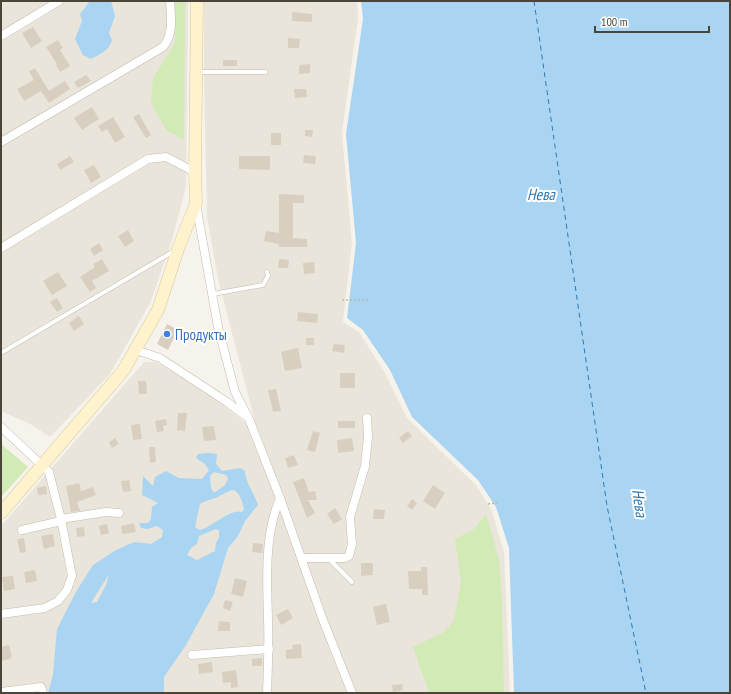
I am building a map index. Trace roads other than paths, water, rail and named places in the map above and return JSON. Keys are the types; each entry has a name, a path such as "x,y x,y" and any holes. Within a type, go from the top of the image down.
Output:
{"street":[{"path":"1,36 59,1"},
{"path":"1,142 163,47 169,39 171,32 170,1"},
{"path":"197,1 194,172 196,203 218,327 235,392 249,419 280,498 323,620 352,693"},
{"path":"1,248 148,159 166,157 194,172"},
{"path":"1,513 123,371 158,310 178,249 196,203"},
{"path":"136,350 160,358 227,402 249,419"},
{"path":"302,558 345,558 349,556 352,544 350,517 364,466 368,437 367,418"},
{"path":"1,427 49,472 61,519 72,576 67,590 58,601 45,608 1,614"},
{"path":"267,693 269,649 268,558 270,531 280,498"},
{"path":"22,530 57,522 61,519 106,512 119,513"},
{"path":"192,655 269,649"},
{"path":"1,692 41,687 43,693"}],"lane":[{"path":"196,72 266,72"},
{"path":"1,353 178,249"},
{"path":"212,294 263,285 268,276 268,272"},
{"path":"327,558 352,582"}],"water":[{"path":"90,1 111,1 115,16 109,33 112,40 111,44 104,52 91,59 83,55 75,39 82,21 80,14"},
{"name":"Нева","path":"361,1 730,1 730,693 514,693 509,548 496,507 478,480 412,417 390,370 363,330 347,318 356,243 346,134 363,19"},
{"path":"198,454 217,454 216,464 222,471 240,468 245,471 247,480 258,505 245,521 238,536 228,548 214,594 186,645 164,677 164,693 48,693 53,675 57,629 77,590 93,565 116,550 134,542 151,544 162,537 163,530 157,526 147,529 141,528 139,523 148,523 151,519 152,507 158,503 142,495 143,476 153,486 155,477 166,471 179,478 202,479 209,470 205,464 196,458","holes":["214,472 226,475 228,479 225,485 214,493 211,488 210,476","234,490 240,496 244,509 242,512 237,511 227,515 200,530 195,527 200,504","216,529 219,530 219,538 216,543 215,551 197,560 187,555 191,548 197,544 199,536","109,574 106,585 97,602 91,603"]}],"place":[{"name":"Продукты","path":"167,334"}]}
